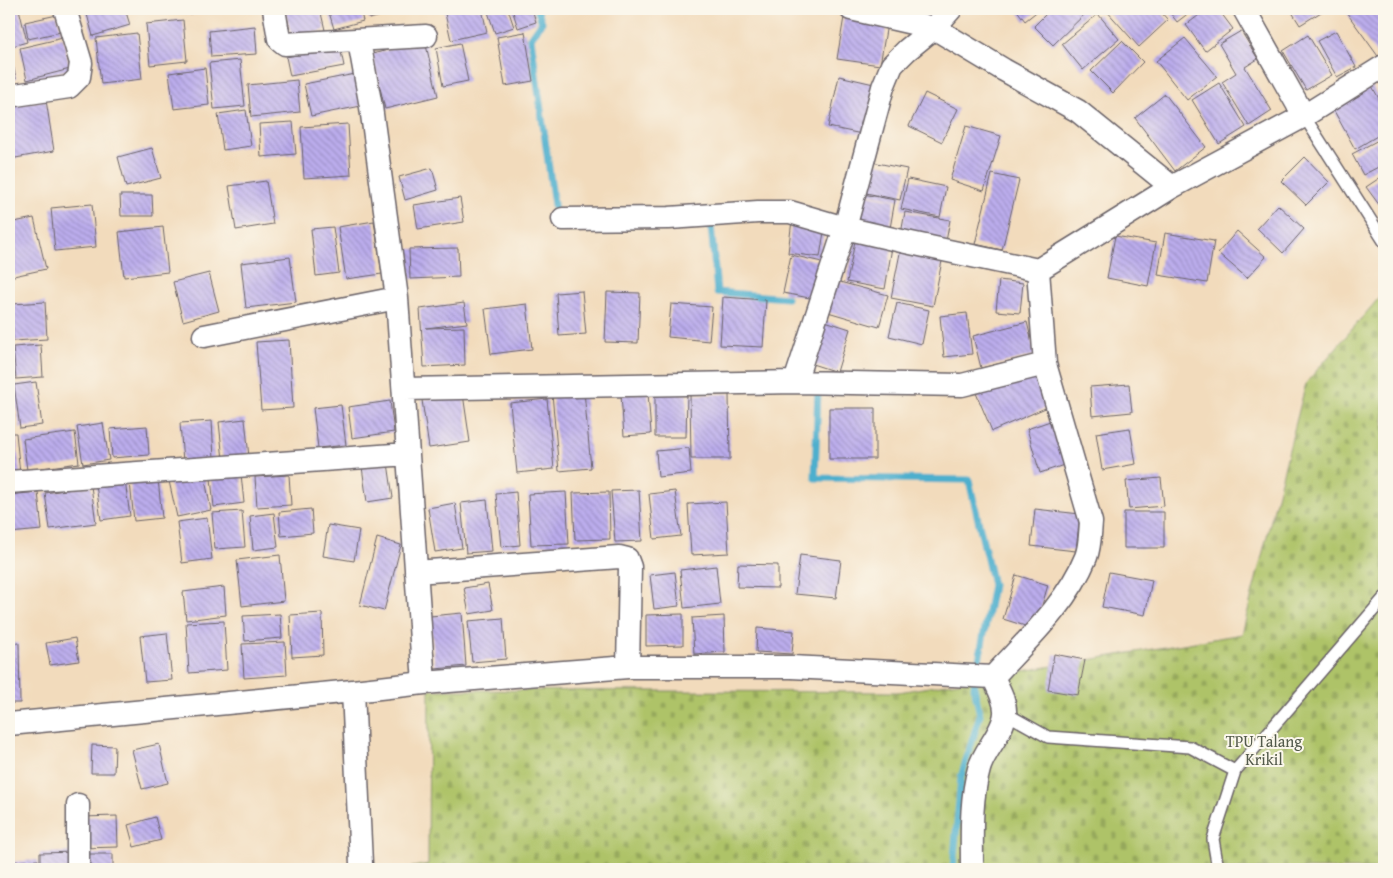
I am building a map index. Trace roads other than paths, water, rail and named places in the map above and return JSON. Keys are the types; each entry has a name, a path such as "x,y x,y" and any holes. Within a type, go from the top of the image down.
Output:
{"street":[{"path":"9,96 69,87 79,77 81,62 65,9"},
{"path":"274,9 279,39 285,44 426,36"},
{"path":"851,9 934,28 1078,111 1172,187"},
{"path":"795,382 845,228 883,87 892,65 934,28 951,9"},
{"path":"1244,9 1304,116"},
{"path":"359,41 374,127 397,298 424,683"},
{"path":"562,219 669,218 778,212 801,214 845,228 1038,270 1172,187 1304,116 1384,66"},
{"path":"9,724 424,683 628,667 791,667 980,676 1044,621 1071,585 1086,556 1090,540 1091,522 1045,364 1038,270"},
{"path":"204,336 397,298"},
{"path":"404,389 795,382 962,384 1045,364"},
{"path":"9,482 408,454"},
{"path":"416,572 619,556 627,559 630,567 628,667"},
{"path":"972,869 972,821 978,770 983,756 1002,724 1005,713 1004,701 980,676"},
{"path":"353,691 361,864"},
{"path":"78,805 78,869"}],"lane":[{"path":"1304,116 1384,241"},
{"path":"1218,869 1213,839 1234,771 1384,598"},
{"path":"1005,713 1048,737 1190,747 1234,771"}],"waterway":[{"path":"537,9 542,22 531,38 556,219"},
{"path":"704,225 711,225 717,292 787,298"},
{"path":"814,389 818,389 815,478 969,480 993,585 974,687 980,715 961,777 953,869"}],"park label":[{"name":"TPU Talang Krikil","path":"1264,750"}]}
